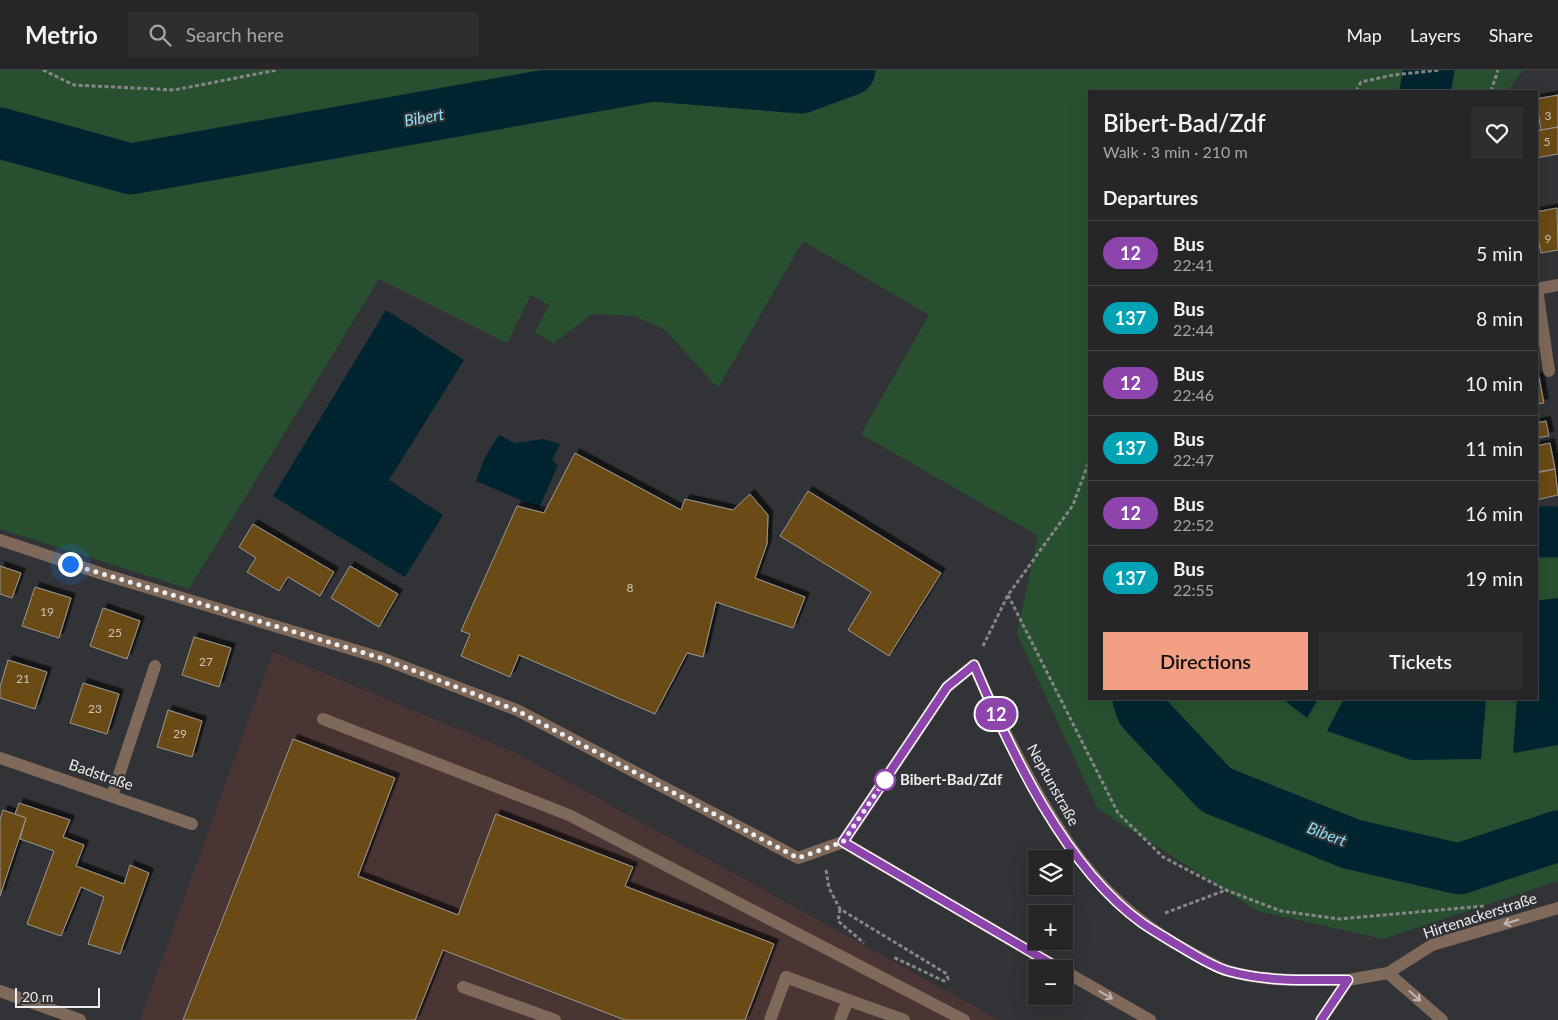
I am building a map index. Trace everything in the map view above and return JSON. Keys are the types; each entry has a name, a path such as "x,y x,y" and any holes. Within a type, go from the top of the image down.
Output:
{"street":[{"path":"1538,289 1558,285"},
{"path":"1538,310 1548,371"},
{"path":"0,540 390,662 516,710 798,858 843,842 947,687 974,665"},
{"name":"Neptunstraße","path":"974,665 989,701 1038,795 1071,851 1104,888 1141,922 1226,971 1275,980 1348,980"},
{"path":"112,796 155,666"},
{"path":"323,719 569,815 964,1020"},
{"name":"Badstraße","path":"0,758 192,824"},
{"path":"843,842 1045,960"},
{"name":"Hirtenackerstraße","path":"1348,980 1388,972 1432,945 1558,908"},
{"path":"1388,972 1442,1020"},
{"path":"1073,976 1150,1020"},
{"path":"770,1020 786,977 904,1020"},
{"path":"1321,1020 1348,980"},
{"path":"463,986 555,1020"},
{"path":"0,991 80,1020"},
{"path":"840,1020 848,1000"}],"path":[{"path":"43,70 74,85 174,90 277,70"},
{"path":"1357,90 1361,82 1393,75 1440,70"},
{"path":"1491,90 1498,70"},
{"path":"974,665 1008,595 1073,505 1088,464"},
{"path":"1008,595 1118,814 1163,856 1226,890 1281,911 1339,919 1490,906"},
{"path":"822,850 830,888 840,909 838,921 866,944"},
{"path":"1141,922 1226,890"}],"shaded area":[{"path":"273,652 516,753 999,1020 140,1020"}],"green space":[{"path":"0,70 1523,70 1509,90 1088,90 1088,700 1284,700 1307,718 1317,700 1343,700 1327,731 1481,759 1486,700 1517,700 1514,753 1558,745 1558,881 1383,939 1258,911 1098,809 1017,634 1038,536 861,434 929,315 803,241 718,388 665,330 635,316 592,314 553,344 535,332 549,305 531,295 507,343 379,279 189,589 0,529"},
{"path":"1558,544 1558,598 1538,601 1538,547"}],"water":[{"path":"386,310 464,360 389,480 443,515 405,577 273,496"},
{"path":"499,435 514,443 544,439 560,444 552,460 558,465 539,508 476,481 485,457"},
{"path":"1558,598 1558,745 1513,753 1517,700 1538,700 1538,601"},
{"path":"1284,700 1317,700 1307,718"},
{"path":"1343,700 1486,700 1481,759 1411,760 1327,731"}],"building":[{"path":"1558,95 1558,127 1541,130 1538,99"},
{"path":"1558,127 1558,154 1538,158 1538,131"},
{"path":"1557,208 1558,250 1541,253 1538,239 1538,212"},
{"path":"1538,377 1539,377 1544,403 1538,404"},
{"path":"1546,421 1549,436 1538,438 1538,423"},
{"path":"1550,443 1555,469 1538,472 1538,446"},
{"path":"575,453 681,510 685,499 733,510 750,494 768,515 767,544 755,578 805,597 793,628 716,602 703,657 687,653 655,714 519,655 510,677 461,656 470,634 461,631 517,506 544,513"},
{"path":"1555,469 1558,495 1538,500 1538,473"},
{"path":"808,491 941,573 889,656 848,630 871,592 780,536"},
{"path":"253,524 334,572 320,596 288,577 279,591 247,572 256,558 239,547"},
{"path":"0,566 21,573 12,598 0,594"},
{"path":"350,566 398,594 379,627 331,598"},
{"path":"35,587 71,598 59,638 22,626"},
{"path":"103,608 140,621 127,659 90,646"},
{"path":"194,637 231,648 219,687 182,675"},
{"path":"8,660 47,672 35,709 0,698 0,687"},
{"path":"83,683 119,694 107,734 70,723"},
{"path":"168,710 202,721 192,757 157,747"},
{"path":"293,739 395,778 358,876 458,915 496,814 633,867 625,886 774,944 745,1020 625,1020 443,950 415,1020 183,1020"},
{"path":"19,803 70,820 63,837 84,845 76,866 124,884 130,865 149,873 120,954 88,944 104,897 81,887 61,936 27,924 54,851 20,839 26,818 15,814"},
{"path":"3,810 26,818 0,896 0,819"}],"waterway":[{"name":"Bibert","path":"0,133 131,169 653,76 801,88 850,70"},
{"name":"Bibert","path":"1425,90 1429,70"},
{"name":"Bibert","path":"1538,532 1558,532"},
{"name":"Bibert","path":"1138,700 1142,711 1216,790 1351,844 1459,869 1558,836"}],"bus line":[{"name":"12","path":"1045,960 843,842 947,687 974,665 989,701 1042,804 1071,851 1104,888 1141,922 1183,948 1226,971 1275,980 1348,980 1321,1020"}],"place":[{"name":"Bibert-Bad/Zdf","path":"885,780"}],"route":[{"path":"70,564 381,658 516,710 798,858 843,842 885,780"}]}
